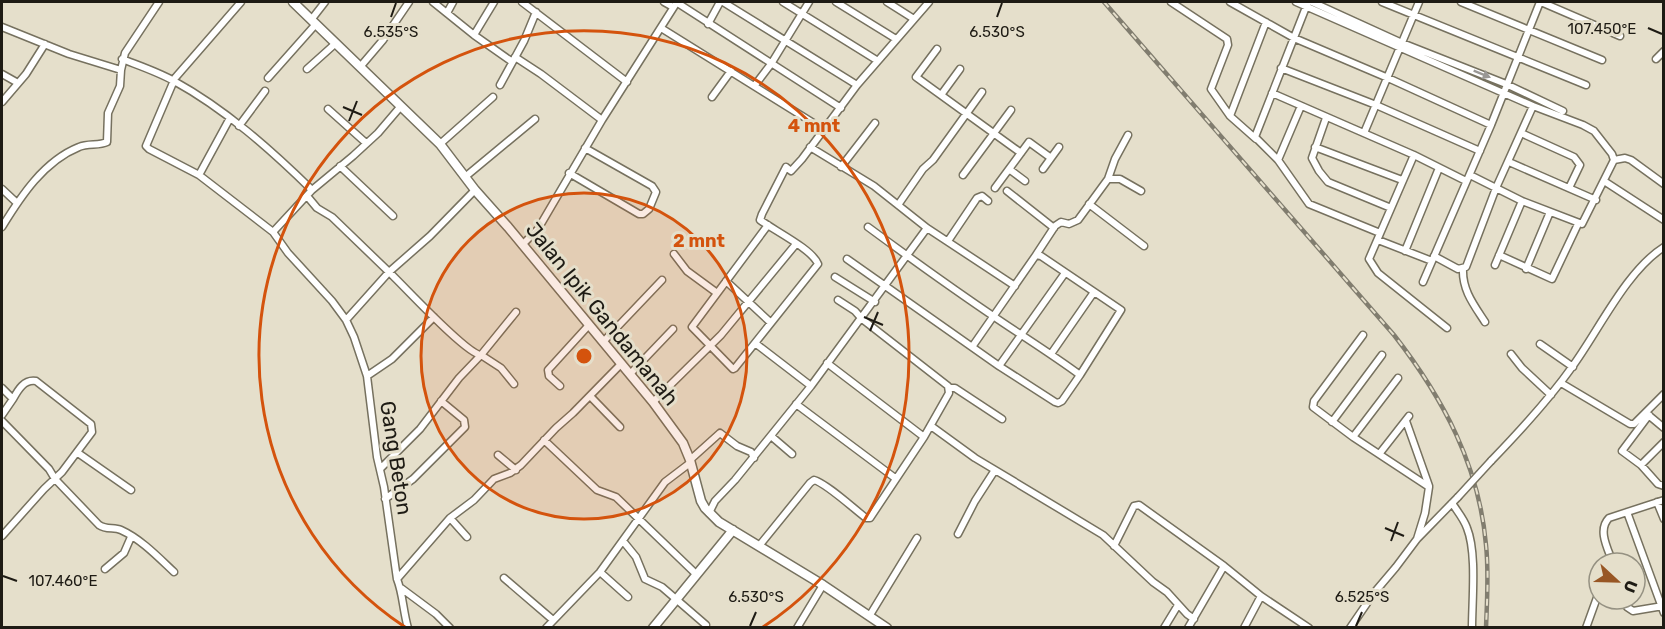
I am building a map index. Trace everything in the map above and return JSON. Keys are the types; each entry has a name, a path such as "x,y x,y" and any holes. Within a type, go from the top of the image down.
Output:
{"street":[{"path":"2,227 14,200 56,158 81,146 107,142 108,113 122,82 122,59 134,36 159,2"},
{"path":"174,81 204,42 241,2"},
{"name":"Jalan Ipik Gandamanah","path":"292,2 440,144 475,190 653,402 679,436 690,461 700,501 709,513 719,522 888,627"},
{"path":"268,78 314,22 325,2"},
{"path":"360,67 383,40 409,2"},
{"path":"433,2 474,35 541,74 602,120"},
{"path":"447,13 453,2"},
{"path":"474,35 494,2"},
{"path":"522,2 627,82"},
{"path":"664,2 675,3 841,108"},
{"path":"708,24 722,2 857,85"},
{"path":"783,2 878,61"},
{"path":"755,85 771,64 784,39 809,2"},
{"path":"836,2 896,39"},
{"path":"887,2 914,18"},
{"path":"768,225 692,327 733,369 818,264 816,259 760,219 781,175 786,167 791,171 802,159 857,85 929,2"},
{"path":"1230,2 1294,38 1491,125"},
{"path":"1272,93 1439,168 1496,188 1578,224 1585,222 1614,160 1594,131 1533,106 1308,3 1296,2"},
{"path":"1382,2 1586,85"},
{"path":"1364,133 1419,2"},
{"path":"1461,2 1602,60"},
{"path":"1423,282 1541,2 1620,36"},
{"path":"522,245 538,229 569,173 675,3"},
{"path":"1176,3 1228,41 1211,89 1230,116 1278,160 1310,204 1405,251 1463,269"},
{"path":"1256,138 1255,135 1308,3"},
{"path":"500,85 536,12"},
{"path":"1230,116 1266,22"},
{"path":"2,27 69,54 121,70"},
{"path":"661,28 824,129"},
{"path":"307,69 336,43"},
{"path":"2,102 45,44"},
{"path":"1401,45 1506,84 1563,111"},
{"path":"937,49 916,77 1021,153"},
{"path":"1656,59 1664,51"},
{"path":"122,59 174,81 219,109 276,155 312,190"},
{"path":"1281,68 1376,105 1480,151"},
{"path":"941,95 960,69"},
{"path":"712,97 731,71"},
{"path":"2,74 18,83"},
{"name":"Gang Beton","path":"174,81 146,146 149,150 199,175 273,232 288,253 332,301 346,320 354,337 367,376 377,457 397,579 401,588 403,611 408,627"},
{"path":"239,126 265,91"},
{"path":"898,205 922,169 933,160 982,92"},
{"path":"440,144 493,97"},
{"path":"273,232 312,190 366,143 402,106"},
{"path":"1278,160 1302,106"},
{"path":"1485,322 1462,282 1463,269 1466,267 1496,188 1533,106"},
{"path":"328,109 366,143"},
{"path":"963,176 1011,110"},
{"path":"199,175 211,149 230,118"},
{"path":"1326,118 1312,159 1319,171 1327,181 1391,208"},
{"path":"465,177 535,119"},
{"path":"841,167 875,123"},
{"path":"1521,133 1574,157 1578,161 1580,165 1569,188"},
{"path":"972,347 1054,228 1061,222 1074,223 1108,179 1115,159 1128,135"},
{"path":"995,189 1029,142 1051,158"},
{"path":"810,147 874,186 927,228 1015,286"},
{"path":"1043,169 1059,147"},
{"path":"1315,147 1402,180"},
{"path":"569,173 639,214 649,209 656,192 652,186 585,148"},
{"path":"1414,155 1369,259 1375,269 1447,328"},
{"path":"1614,160 1625,158 1631,160 1664,184"},
{"path":"1509,162 1596,200"},
{"path":"340,166 393,216"},
{"path":"1405,251 1439,168"},
{"path":"1009,169 1025,181"},
{"path":"1108,179 1120,179 1141,191"},
{"path":"1604,181 1664,220"},
{"path":"2,189 14,200"},
{"path":"346,320 389,272 430,236 475,190"},
{"path":"1007,190 1054,228"},
{"path":"307,196 317,208 332,217 473,353 481,355 501,368 514,384"},
{"path":"948,241 977,198 982,196 988,201"},
{"path":"1495,265 1522,201"},
{"path":"1089,204 1144,246"},
{"path":"1526,269 1550,212"},
{"path":"1500,255 1526,269 1552,279 1578,224"},
{"path":"868,227 1080,375"},
{"path":"709,513 715,501 754,458 811,386 875,302 927,228"},
{"path":"653,402 711,345 750,302 796,244"},
{"path":"1350,627 1368,600 1417,538 1458,497 1561,383 1609,309 1644,265 1664,247"},
{"path":"674,254 687,271 717,293"},
{"path":"847,259 999,366 1056,403 1062,401 1121,310 1041,256 1036,255"},
{"path":"999,366 1065,273"},
{"path":"835,277 875,302"},
{"path":"603,342 662,280"},
{"path":"726,281 770,322"},
{"path":"1051,354 1094,292"},
{"path":"838,300 855,311 949,388 955,388 1002,419"},
{"path":"380,469 420,429 516,312"},
{"path":"367,376 392,359 434,317"},
{"path":"560,386 549,376 548,370 589,325"},
{"path":"630,374 673,329"},
{"path":"1363,335 1313,404 1314,408 1353,437 1429,487"},
{"path":"754,343 811,386"},
{"path":"1540,344 1573,367"},
{"path":"1511,354 1522,368 1551,395"},
{"path":"1332,422 1382,355"},
{"path":"827,363 924,437"},
{"path":"397,579 450,518 474,500 494,479 516,470 621,364"},
{"path":"1353,437 1398,378"},
{"path":"2,415 25,383 34,380 91,424 93,432 78,453 2,536"},
{"path":"1561,383 1630,424 1634,424 1647,414"},
{"path":"2,387 13,399"},
{"path":"759,546 812,481 821,482 868,518 931,426 949,393 949,388"},
{"path":"1664,394 1647,414 1622,451 1641,465 1658,484 1664,486"},
{"path":"590,396 620,427"},
{"path":"385,499 413,479 465,427 464,420 441,401"},
{"path":"796,404 895,478"},
{"path":"1647,414 1664,428"},
{"path":"1380,453 1408,418 1429,487 1425,513 1417,538"},
{"path":"2,421 99,525 103,528 118,529 132,537 174,572"},
{"path":"931,426 995,470 1103,535 1194,619"},
{"path":"546,627 600,572 665,482 720,433 737,446 751,452 754,458"},
{"path":"771,436 792,454"},
{"path":"544,440 597,490 616,497 696,574"},
{"path":"1641,465 1664,442"},
{"path":"78,453 132,490"},
{"path":"498,455 516,470"},
{"path":"958,534 995,470"},
{"path":"1608,551 1602,529 1604,522 1609,518 1660,501 1664,519"},
{"path":"1452,503 1467,528 1471,548 1472,627"},
{"path":"1114,546 1134,507 1139,505 1224,566 1261,596 1309,627"},
{"path":"1627,512 1663,609 1647,610"},
{"path":"450,518 467,537"},
{"path":"653,627 733,530"},
{"path":"105,569 120,556 132,537"},
{"path":"868,627 917,538"},
{"path":"623,541 636,557 645,579 658,584 706,625"},
{"path":"1188,627 1224,566"},
{"path":"600,572 628,597"},
{"path":"504,578 554,620"},
{"path":"797,627 823,585"},
{"path":"401,588 450,627"},
{"path":"1244,627 1261,596"},
{"path":"1164,627 1178,605"},
{"path":"1586,627 1592,611"}],"railway":[{"path":"1104,2 1394,335 1428,383 1456,434 1476,487 1487,555 1486,628"}]}
